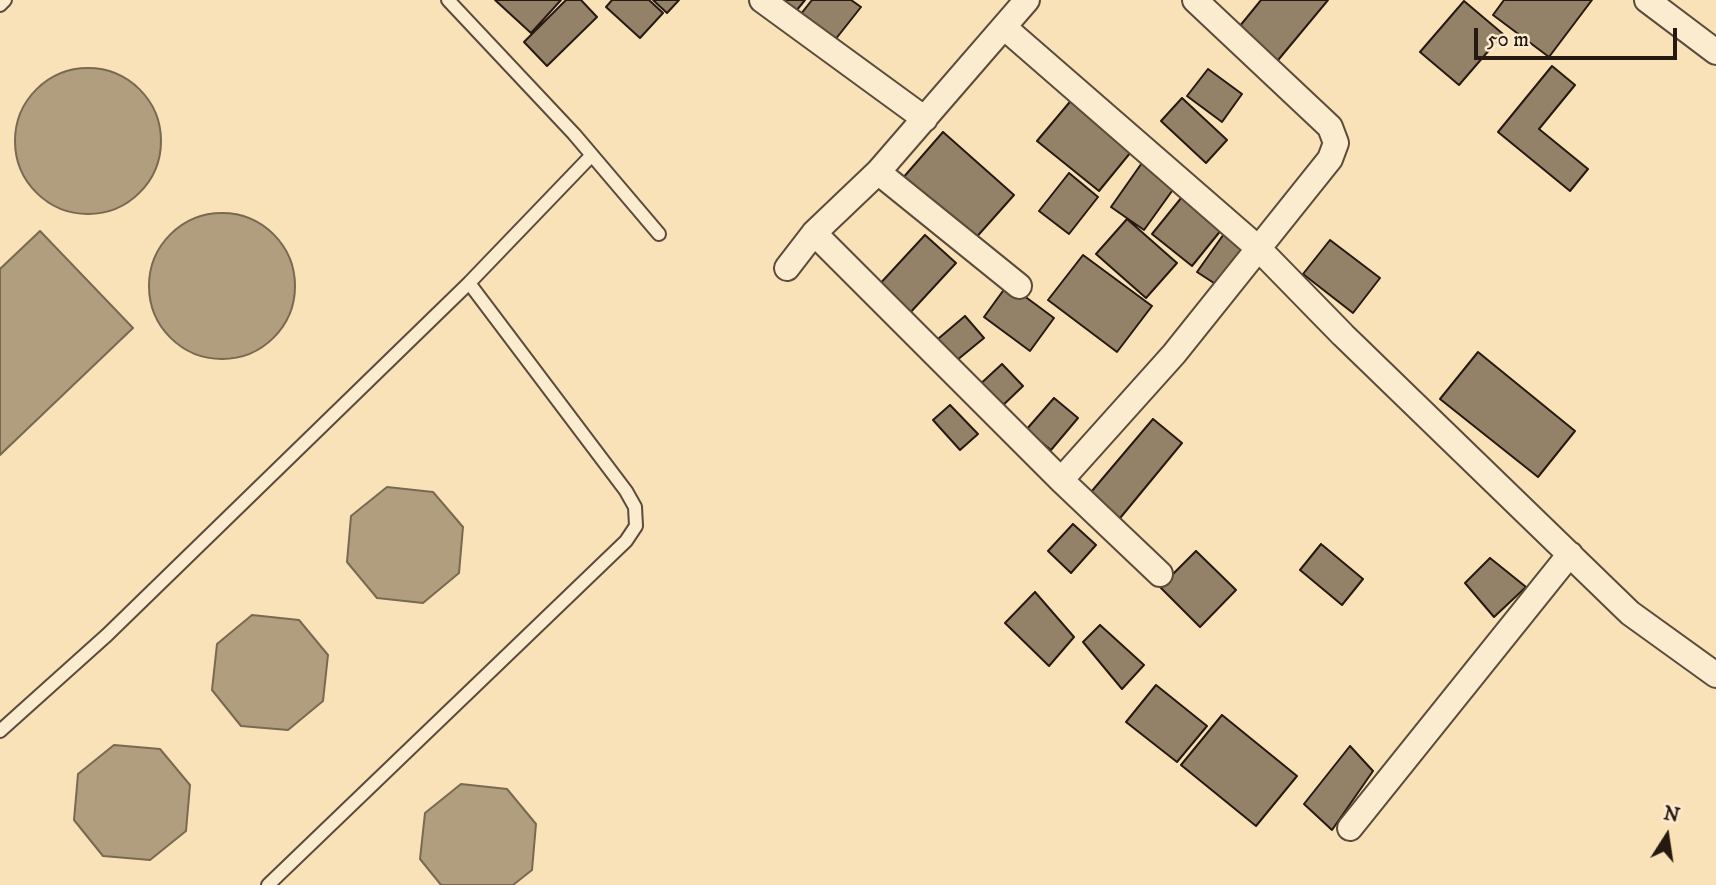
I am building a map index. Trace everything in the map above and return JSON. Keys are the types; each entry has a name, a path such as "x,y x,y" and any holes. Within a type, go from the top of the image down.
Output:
{"street":[{"path":"762,0 925,119"},
{"path":"787,268 814,233 878,172 1027,0"},
{"path":"1061,480 1174,354 1330,159 1336,143 1330,127 1195,0"},
{"path":"1647,0 1716,52"},
{"path":"1005,28 1258,248 1343,335 1630,613 1716,675"},
{"path":"878,172 1019,286"},
{"path":"814,233 1061,480 1160,574"},
{"path":"1350,828 1570,554"}],"lane":[{"path":"0,5 5,0"},
{"path":"448,0 592,155 659,234"},
{"path":"0,730 107,635 469,283 592,155"},
{"path":"268,885 626,541 636,526 635,507 626,491 469,283"}],"shaded area":[{"path":"88,68 116,74 139,90 155,113 161,141 155,169 139,192 116,208 88,214 60,208 37,192 21,169 15,141 21,113 37,90 60,74"},
{"path":"222,213 250,219 273,235 289,258 295,286 289,314 273,337 250,353 222,359 194,353 171,337 155,314 149,286 155,258 171,235 194,219"},
{"path":"40,231 133,328 0,455 0,269"},
{"path":"387,487 433,492 463,527 459,573 423,603 377,598 347,562 351,516"},
{"path":"252,615 299,620 328,655 323,701 288,730 241,726 212,690 217,644"},
{"path":"114,745 160,749 190,785 186,831 150,860 103,856 74,820 78,774"},
{"path":"461,784 507,789 536,824 532,870 513,885 441,885 420,859 425,813"}],"building":[{"path":"495,0 561,0 531,33"},
{"path":"566,0 581,0 597,17 547,66 524,42"},
{"path":"612,0 649,0 663,13 640,38 606,7"},
{"path":"653,0 679,0 667,13"},
{"path":"771,0 805,0 792,16"},
{"path":"812,0 851,0 861,7 831,45 797,19"},
{"path":"1261,0 1328,0 1274,65 1235,32"},
{"path":"1504,0 1592,0 1549,57 1493,15"},
{"path":"1464,1 1503,34 1459,85 1420,52"},
{"path":"1552,66 1575,85 1539,129 1588,169 1570,191 1498,132"},
{"path":"1208,69 1242,94 1222,122 1187,96"},
{"path":"1074,97 1135,147 1099,191 1037,141"},
{"path":"1182,98 1227,140 1206,163 1161,121"},
{"path":"943,132 1014,195 973,241 902,179"},
{"path":"1144,160 1177,184 1144,230 1111,207"},
{"path":"1069,173 1098,197 1069,234 1039,211"},
{"path":"1186,192 1226,224 1192,266 1152,234"},
{"path":"1127,219 1177,263 1146,298 1096,254"},
{"path":"1226,231 1245,244 1217,285 1197,272"},
{"path":"925,235 956,263 908,315 877,287"},
{"path":"1330,240 1380,278 1353,313 1303,274"},
{"path":"1083,255 1152,306 1117,352 1048,300"},
{"path":"1008,284 1054,318 1030,351 984,317"},
{"path":"965,316 984,338 951,365 932,344"},
{"path":"1478,352 1575,431 1538,477 1440,399"},
{"path":"1002,364 1023,386 998,410 977,387"},
{"path":"1054,398 1078,418 1051,450 1026,430"},
{"path":"950,405 978,434 960,450 933,420"},
{"path":"1153,419 1182,443 1116,523 1086,498"},
{"path":"1073,524 1096,545 1071,573 1048,551"},
{"path":"1321,544 1363,579 1342,605 1300,570"},
{"path":"1196,551 1236,590 1200,627 1160,587"},
{"path":"1490,558 1526,587 1494,617 1465,583"},
{"path":"1035,592 1074,637 1049,666 1005,623"},
{"path":"1100,625 1144,665 1122,689 1083,642"},
{"path":"1156,685 1207,726 1177,762 1126,722"},
{"path":"1222,715 1297,776 1256,826 1181,765"},
{"path":"1350,746 1373,771 1332,830 1304,804"}]}
